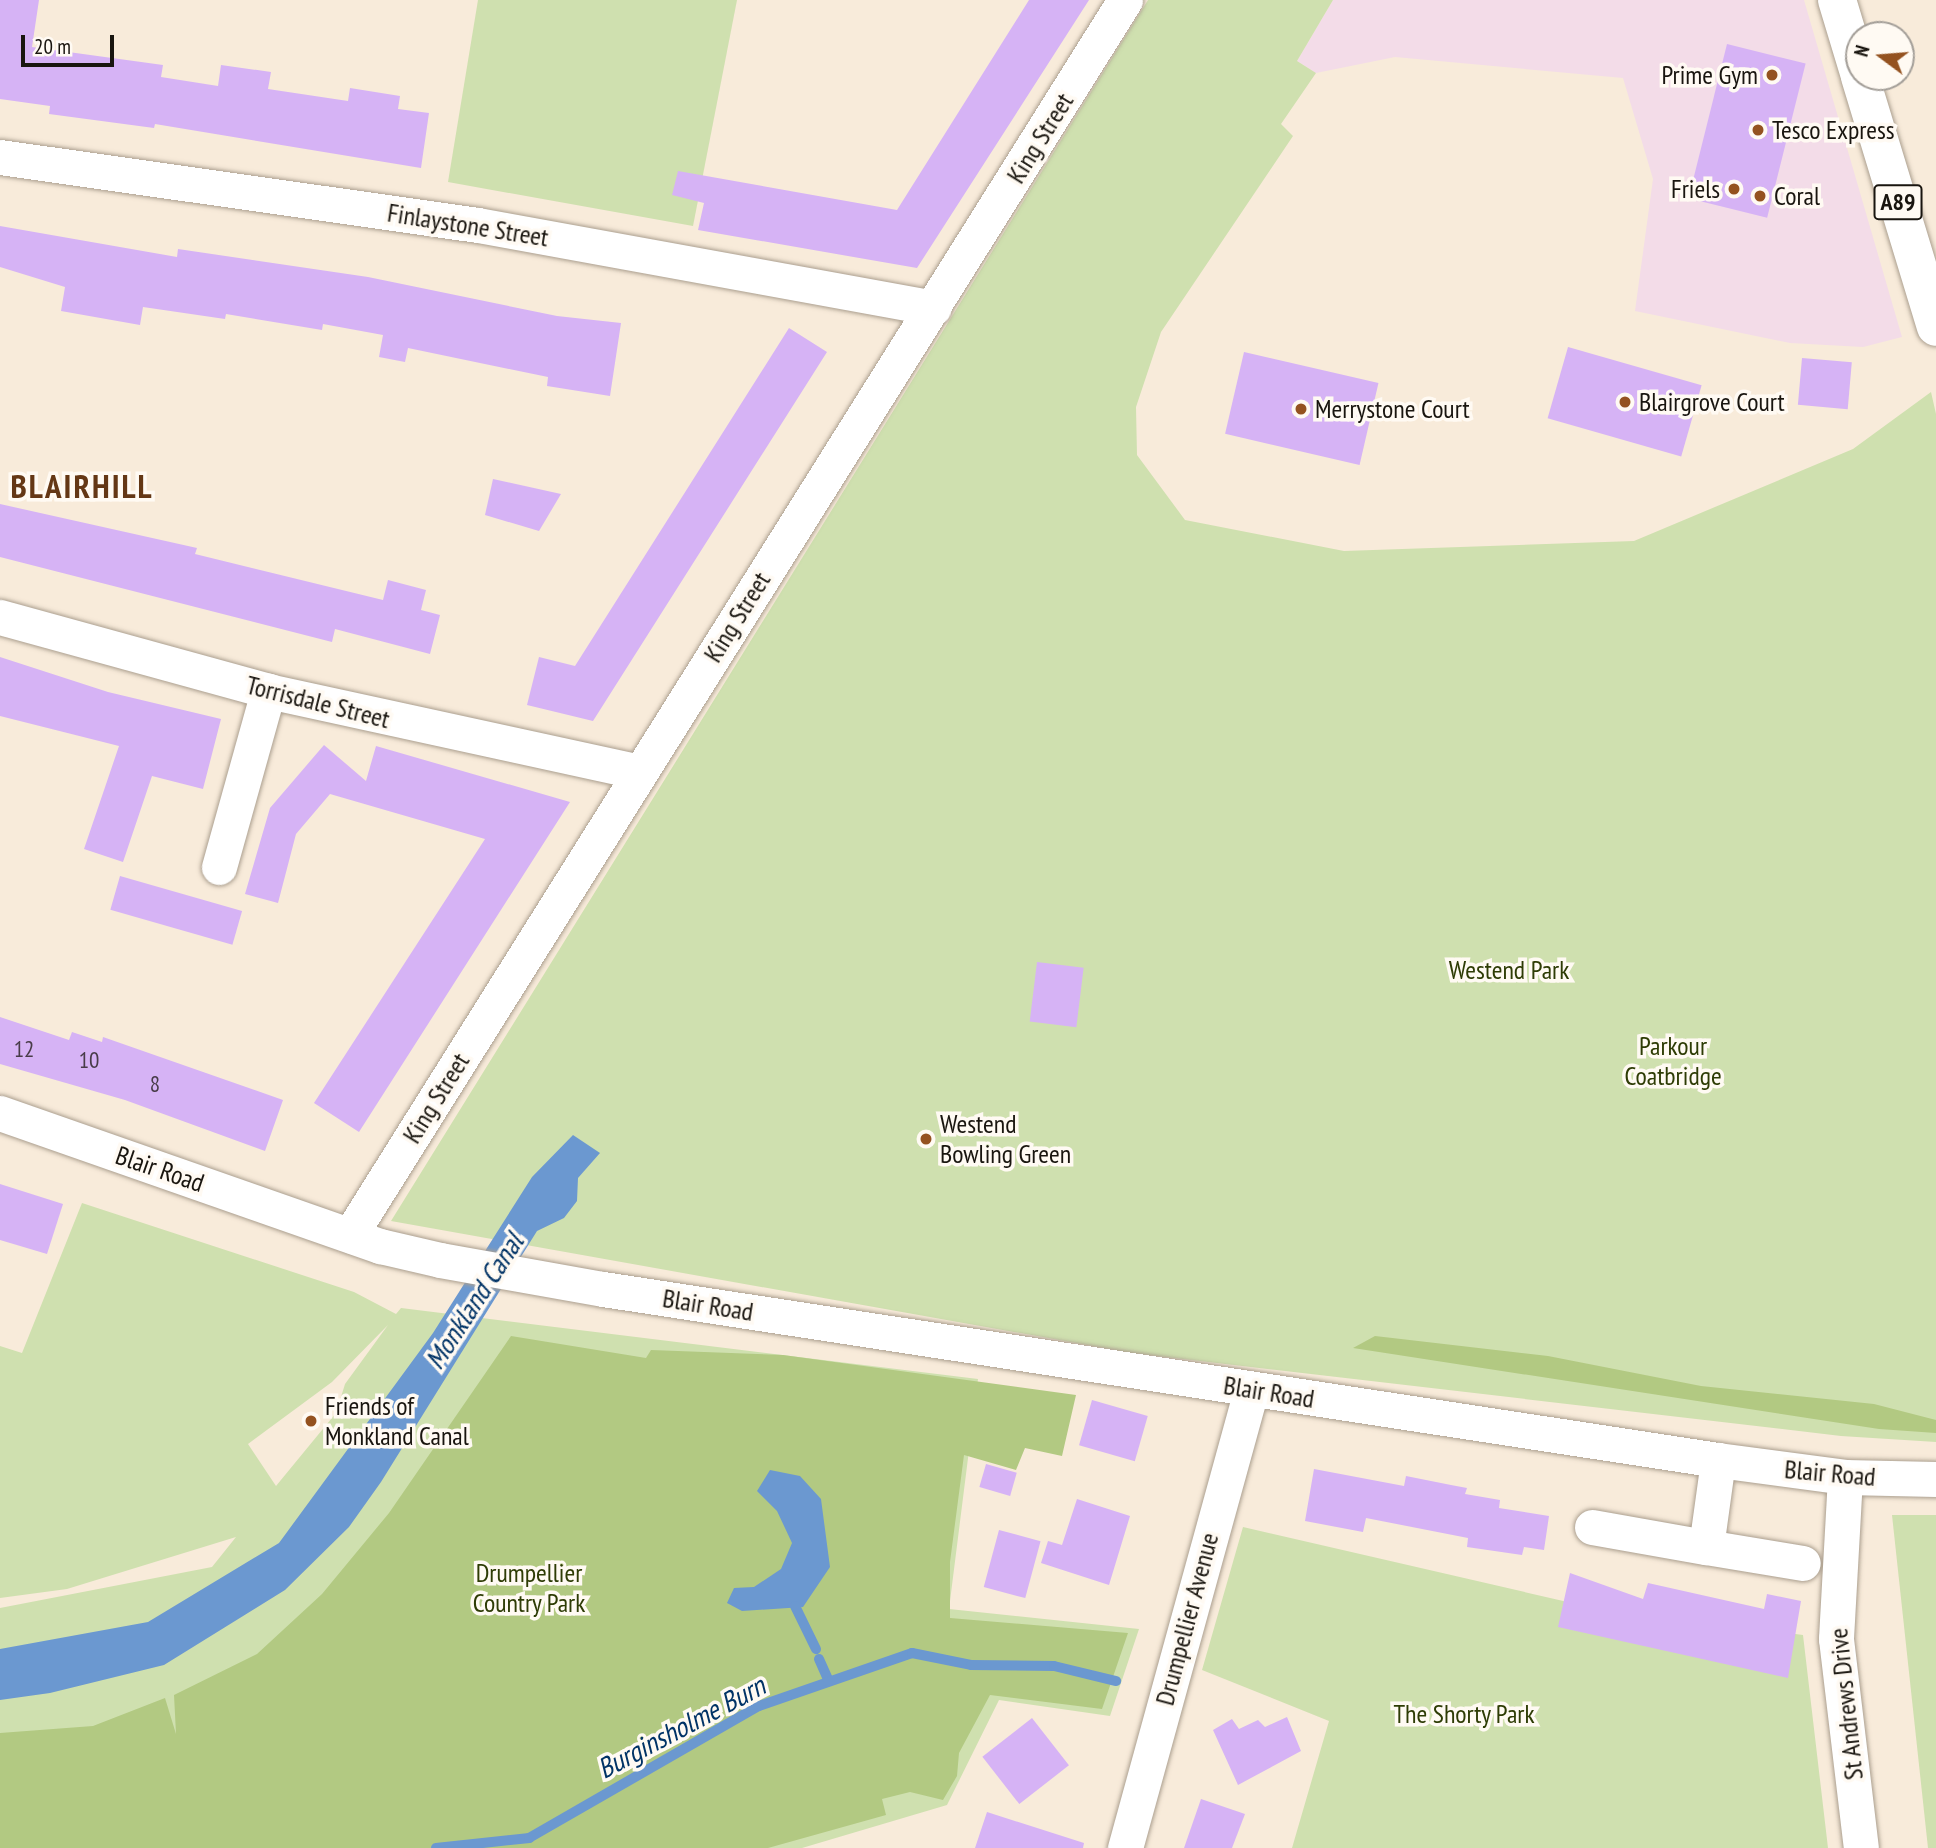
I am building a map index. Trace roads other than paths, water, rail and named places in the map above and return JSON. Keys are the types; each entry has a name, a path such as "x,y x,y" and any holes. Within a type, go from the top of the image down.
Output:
{"main road":[{"name":"A89","path":"1837,0 1845,26"},
{"name":"A89","path":"1865,91 1936,327"}],"street":[{"name":"King Street","path":"350,1235 1125,0"},
{"name":"Finlaystone Street","path":"0,156 478,225 933,308"},
{"name":"Torrisdale Street","path":"0,617 268,691 639,772"},
{"path":"219,867 268,691"},
{"name":"Blair Road","path":"0,1113 350,1235 440,1260 603,1289 1718,1460 1845,1477 1936,1479"},
{"name":"Drumpellier Avenue","path":"1125,1848 1251,1390"},
{"path":"1706,1547 1718,1460"},
{"name":"St Andrews Drive","path":"1845,1477 1836,1639 1861,1848"},
{"path":"1592,1527 1803,1563"}],"water":[{"name":"Monkland Canal","path":"573,1135 600,1153 578,1178 577,1201 564,1218 537,1231 381,1482 349,1527 285,1590 164,1665 50,1693 0,1700 0,1649 148,1622 279,1543 433,1333 532,1177"},
{"path":"770,1470 800,1476 821,1499 830,1567 803,1607 742,1611 727,1603 734,1588 754,1587 781,1569 792,1543 777,1511 757,1491"}],"waterway":[{"path":"795,1606 816,1649"},
{"name":"Burginsholme Burn","path":"436,1848 529,1838 759,1706 912,1653 971,1665 1054,1666 1116,1681"},
{"path":"819,1659 828,1679"}],"place":[{"name":"Prime Gym","path":"1772,75"},
{"name":"Tesco Express","path":"1758,130"},
{"name":"Friels","path":"1734,189"},
{"name":"Coral","path":"1760,196"},
{"name":"Blairgrove Court","path":"1625,402"},
{"name":"Merrystone Court","path":"1301,409"},
{"name":"Westend Bowling Green","path":"926,1139"},
{"name":"Friends of Monkland Canal","path":"311,1421"}],"district":[{"name":"BLAIRHILL","path":"82,486"}],"park label":[{"name":"Westend Park","path":"1509,970"},
{"name":"Parkour Coatbridge","path":"1673,1061"},
{"name":"Drumpellier Country Park","path":"529,1588"},
{"name":"The Shorty Park","path":"1464,1714"}]}
